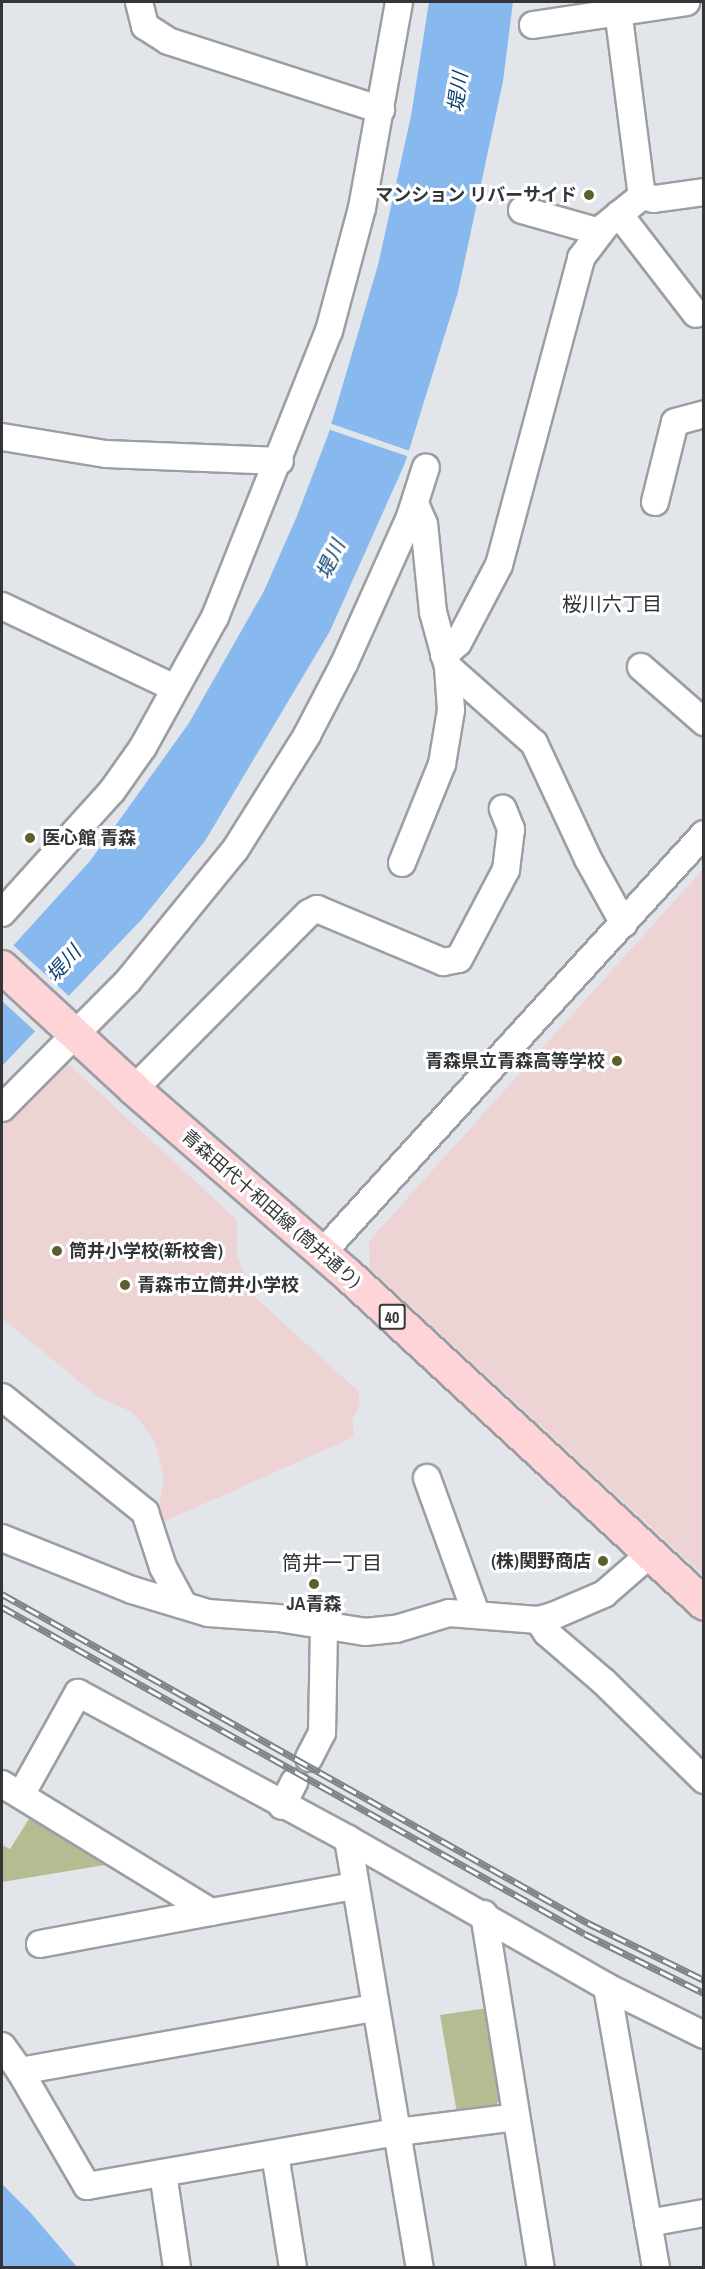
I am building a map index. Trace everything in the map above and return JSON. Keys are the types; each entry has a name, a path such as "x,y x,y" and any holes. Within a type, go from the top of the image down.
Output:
{"main road":[{"name":"青森田代十和田線 (筒井通り)","path":"2,967 134,1089 322,1253 704,1604"}],"street":[{"path":"139,2 145,26 168,40 381,110"},
{"path":"2,913 112,791 176,688 214,617 280,461 329,332 362,208 399,2"},
{"path":"533,25 618,6 686,2"},
{"path":"618,6 642,196"},
{"path":"642,196 654,199 704,192"},
{"path":"446,661 493,582 581,258 600,232 642,196"},
{"path":"522,210 600,232"},
{"path":"619,214 696,314"},
{"path":"655,502 675,422 704,414"},
{"path":"2,437 106,454 280,461"},
{"path":"2,1108 186,915 264,805 307,735 344,664 415,504 426,467"},
{"path":"402,863 448,741 446,661 433,612 424,524 415,504"},
{"path":"2,606 176,688"},
{"path":"446,661 534,743 588,859 624,924"},
{"path":"641,667 704,722"},
{"path":"134,1089 309,913 317,909 443,962 459,959 506,870 511,829 503,808"},
{"path":"322,1253 704,834"},
{"path":"2,1397 145,1512 164,1567 183,1604"},
{"path":"427,1478 476,1613"},
{"path":"2,1538 132,1590 229,1616 380,1632 449,1613 476,1613 538,1620 604,1594 650,1554"},
{"path":"538,1620 547,1633 604,1682 704,1780"},
{"path":"309,1758 322,1733 324,1625"},
{"path":"211,1912 11,1789 78,1693 484,1914 607,1988 704,2035"},
{"path":"282,1806 294,1782"},
{"path":"348,1839 373,2008 398,2132 420,2268"},
{"path":"40,1944 354,1886"},
{"path":"484,1914 541,2268"},
{"path":"607,1988 656,2268"},
{"path":"20,2071 373,2008"},
{"path":"2,2046 20,2071 87,2186 398,2132 516,2117"},
{"path":"274,2154 293,2268"},
{"path":"163,2173 177,2268"},
{"path":"648,2223 704,2213"}],"shaded area":[{"name":"青森県立青森高等学校","path":"703,869 703,1575 370,1269 369,1241"},
{"name":"青森市立筒井小学校","path":"61,1057 237,1220 237,1255 253,1295 358,1391 360,1406 352,1420 354,1437 161,1523 158,1512 164,1477 155,1442 144,1426 132,1412 98,1397 2,1318 2,1118"}],"green space":[{"path":"29,1819 111,1864 2,1882 2,1845 10,1849"},
{"path":"488,2008 504,2095 495,2106 457,2113 440,2015"}],"water":[{"name":"堤川","path":"429,2 513,2 503,81 458,292 405,463 330,631 205,841 142,919 2,1066 2,958 90,861 189,723 264,591 297,516 328,435 378,265 411,116"},
{"path":"2,2184 30,2212 77,2267 2,2267"}],"pier":[{"path":"329,423 412,452 410,457 327,429"},
{"path":"12,944 71,998 37,1033 2,1001 2,954"}],"railway":[{"path":"2,1594 588,1923 704,1980"},
{"path":"2,1607 585,1934 704,1993"}],"place":[{"name":"マンション リバーサイド","path":"589,195"},
{"name":"医心館 青森","path":"30,838"},
{"name":"青森県立青森高等学校","path":"617,1061"},
{"name":"筒井小学校(新校舎)","path":"57,1251"},
{"name":"青森市立筒井小学校","path":"125,1285"},
{"name":"(株)関野商店","path":"603,1561"},
{"name":"JA青森","path":"314,1584"}],"district":[{"name":"桜川六丁目","path":"612,603"},
{"name":"筒井一丁目","path":"332,1562"}]}
